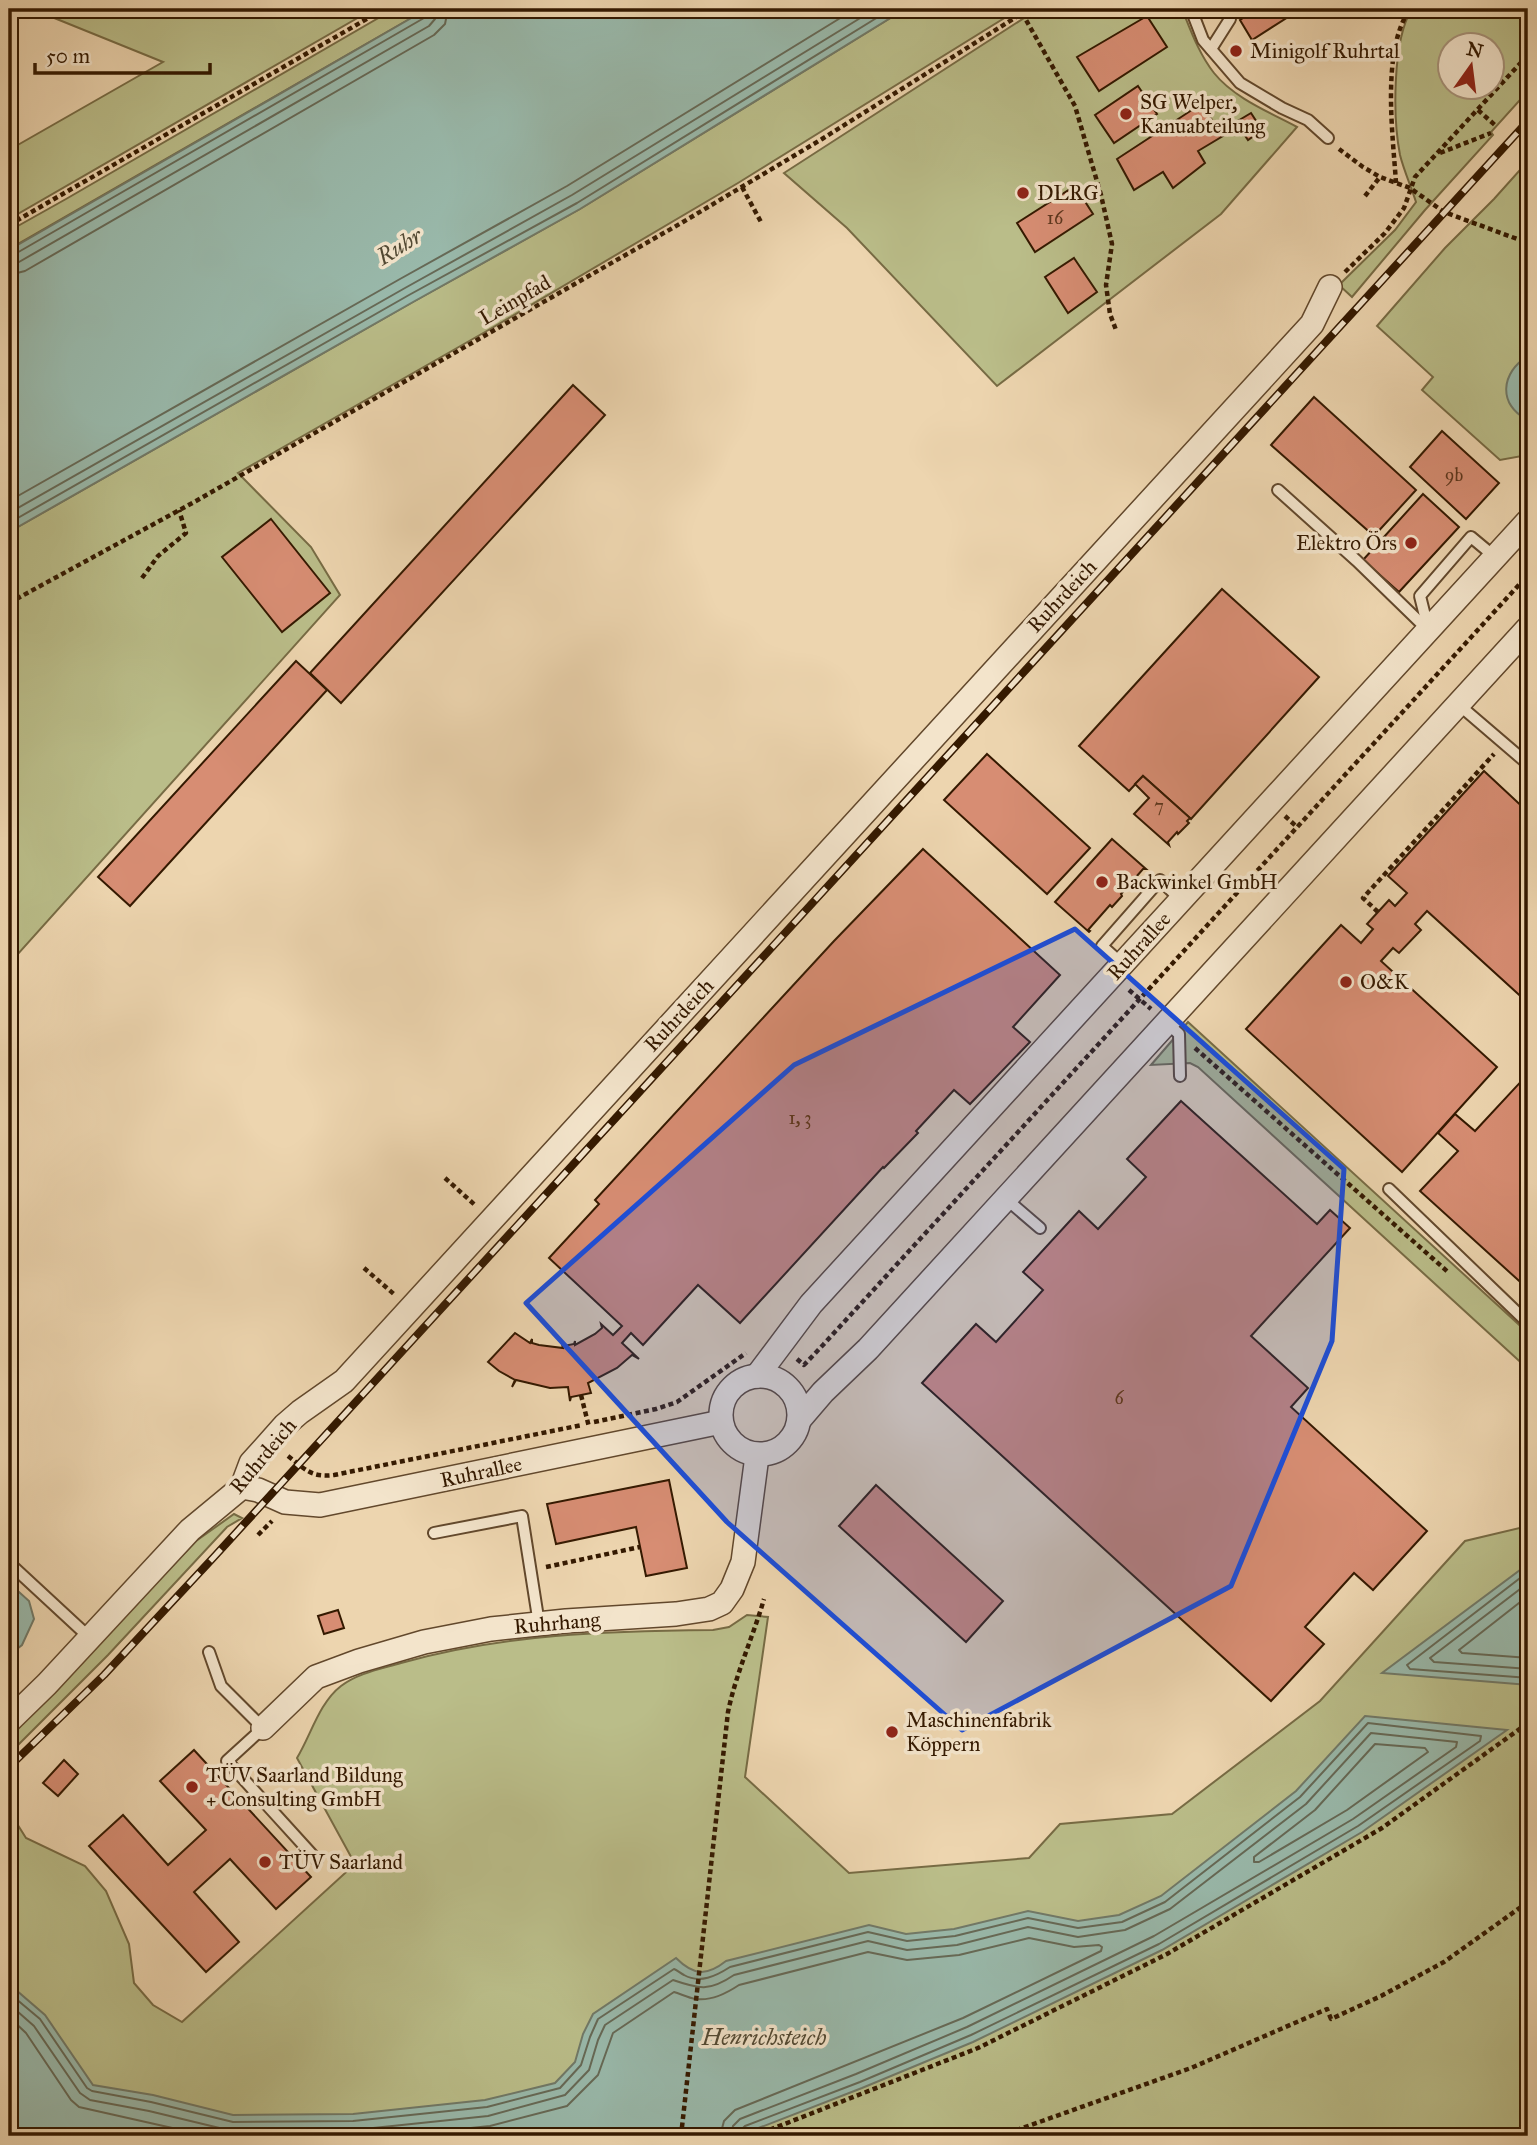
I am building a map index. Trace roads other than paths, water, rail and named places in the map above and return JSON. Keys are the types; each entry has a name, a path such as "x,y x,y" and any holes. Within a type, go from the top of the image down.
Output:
{"street":[{"name":"Ruhrdeich","path":"9,1721 190,1530 242,1487 251,1463 300,1412 344,1381 1312,324 1330,287"},
{"name":"Ruhrallee","path":"242,1487 258,1490 285,1502 320,1505 721,1422 723,1400 728,1391 743,1380 757,1376 811,1304 1528,521"},
{"path":"799,1420 822,1392 868,1349 1005,1198 1173,1028 1458,704 1527,631"},
{"path":"721,1422 730,1442 741,1450 757,1455 783,1447 795,1433 799,1420 795,1397 772,1378 757,1376"},
{"name":"Ruhrhang","path":"263,1728 316,1677 424,1642 491,1629 676,1614 709,1609 722,1603 732,1589 743,1562 757,1455"}],"lane":[{"path":"1191,9 1203,40 1240,83 1308,120 1328,138"},
{"path":"1211,49 1230,19"},
{"path":"1278,490 1429,631"},
{"path":"1429,631 1420,596 1471,537 1495,557"},
{"path":"1458,704 1528,764"},
{"path":"1173,1028 1180,1076"},
{"path":"1389,1189 1528,1323"},
{"path":"1005,1198 1040,1228"},
{"path":"434,1532 522,1516 539,1624"},
{"path":"9,1563 90,1638"},
{"path":"209,1652 221,1686 263,1728 227,1762 317,1860"}],"water":[{"name":"Ruhr","path":"427,9 905,9 580,209 9,532 9,250"},
{"path":"1528,356 1528,420 1511,406 1506,388 1512,371"},
{"path":"1528,1564 1528,1685 1382,1673"},
{"path":"9,1583 29,1601 34,1619 22,1645 9,1655"},
{"name":"Henrichsteich","path":"1365,1716 1507,1730 1362,1832 1162,1950 973,2042 738,2136 9,2136 9,1984 45,2015 93,2085 153,2095 233,2115 353,2114 485,2100 555,2083 575,2062 583,2034 593,2014 676,1958 689,1968 701,1972 726,1961 869,1925 906,1934 954,1929 1028,1911 1078,1921 1119,1915 1161,1896 1296,1791"}],"railway":[{"path":"9,1767 104,1675 213,1558 1528,121"}],"place":[{"name":"Minigolf Ruhrtal","path":"1236,51"},
{"name":"SG Welper, Kanuabteilung","path":"1126,114"},
{"name":"DLRG","path":"1023,193"},
{"name":"Elektro Örs","path":"1411,543"},
{"name":"Backwinkel GmbH","path":"1102,882"},
{"name":"O&K","path":"1346,982"},
{"name":"Maschinenfabrik Köppern","path":"892,1732"},
{"name":"TÜV Saarland Bildung + Consulting GmbH","path":"192,1787"},
{"name":"TÜV Saarland","path":"265,1862"}]}
